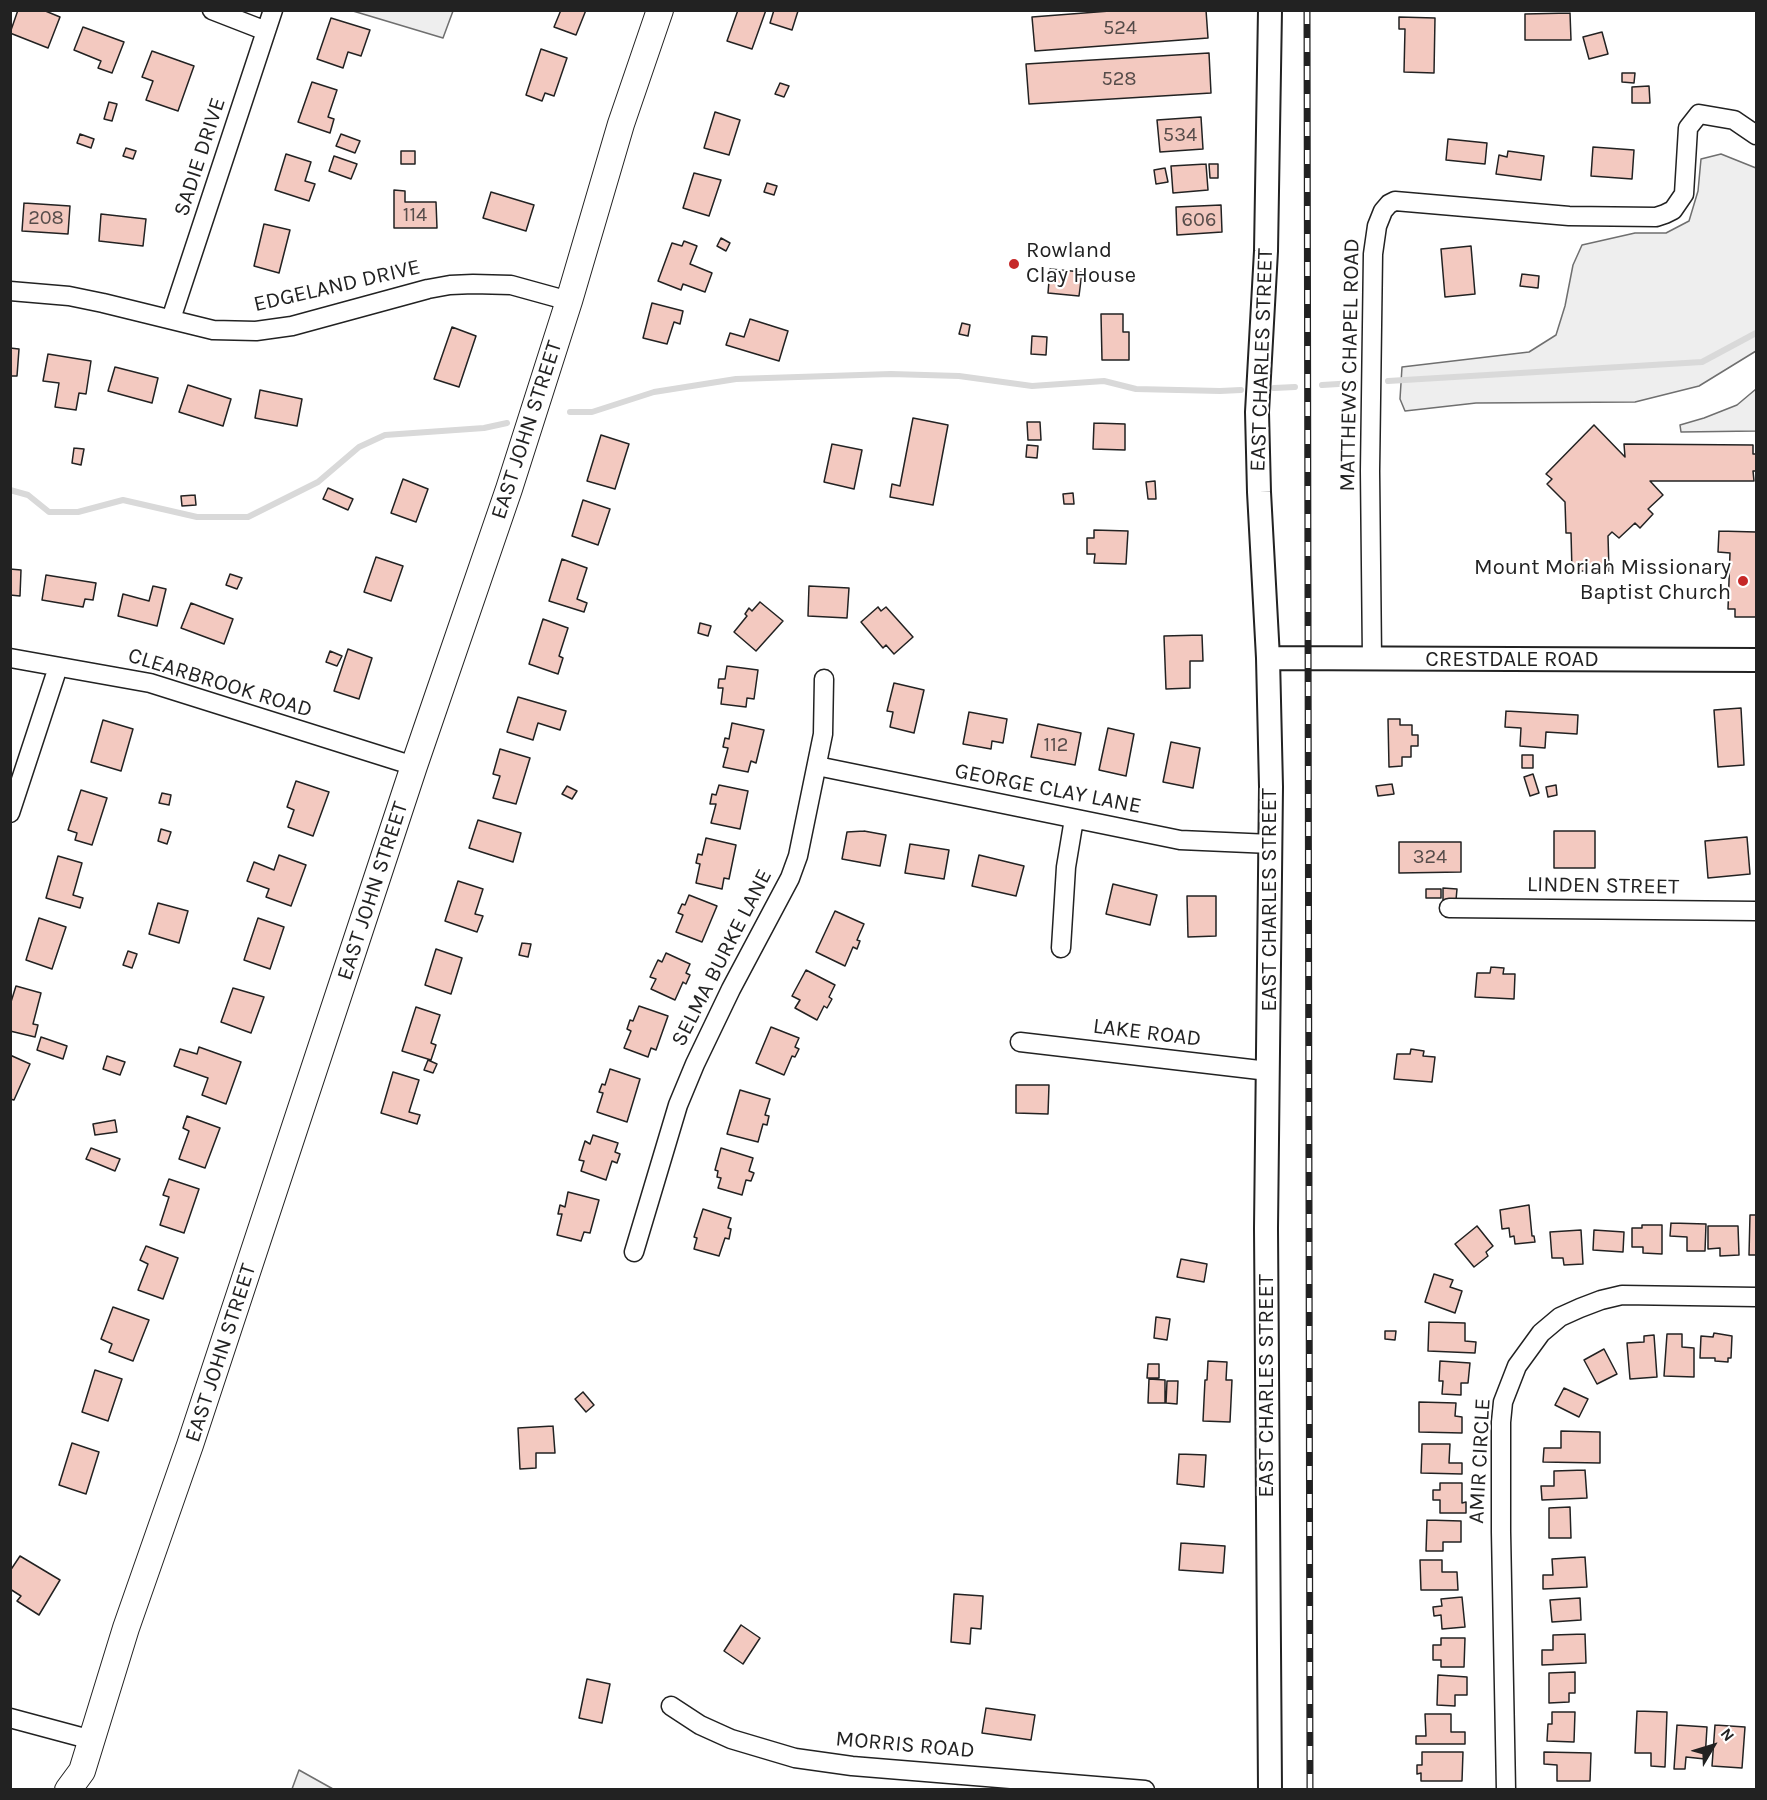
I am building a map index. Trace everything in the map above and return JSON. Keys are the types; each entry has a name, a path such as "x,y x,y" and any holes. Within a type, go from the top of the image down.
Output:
{"main road":[{"name":"EAST JOHN STREET","path":"78,1783 126,1628 190,1445 414,766 509,489 569,301 621,124 660,10"}],"street":[{"path":"212,10 266,32"},
{"name":"SADIE DRIVE","path":"171,319 273,10"},
{"name":"EAST CHARLES STREET","path":"1270,10 1266,251 1257,412 1268,658 1271,844 1266,1228 1270,1790"},
{"name":"MATTHEWS CHAPEL ROAD","path":"1372,659 1370,471 1373,254 1377,226 1383,211 1395,201 1569,216 1656,216 1673,210 1684,194 1688,128 1699,114 1734,120 1756,135"},
{"name":"EDGELAND DRIVE","path":"10,291 69,296 213,330 256,331 275,329 428,289 473,284 511,285 569,301"},
{"name":"CLEARBROOK ROAD","path":"10,658 139,681 181,692 414,766"},
{"name":"CRESTDALE ROAD","path":"1268,658 1756,660"},
{"path":"10,813 58,667"},
{"name":"SELMA BURKE LANE","path":"634,1252 682,1095 731,989 785,888 798,856 823,734 824,679"},
{"name":"GEORGE CLAY LANE","path":"817,766 1180,840 1271,844"},
{"path":"1061,948 1066,867 1074,819"},
{"name":"LINDEN STREET","path":"1449,908 1756,911"},
{"name":"LAKE ROAD","path":"1020,1042 1268,1071"},
{"name":"AMIR CIRCLE","path":"1506,1790 1501,1422 1503,1402 1517,1366 1541,1333 1560,1317 1601,1300 1622,1296 1756,1297"},
{"name":"MORRIS ROAD","path":"671,1706 700,1725 731,1740 795,1758 852,1766 1145,1790"},
{"path":"10,1718 92,1740"}],"shaded area":[{"path":"453,10 443,38 353,11"},
{"path":"1721,154 1756,168 1756,351 1699,386 1635,402 1476,403 1405,411 1400,399 1402,367 1529,352 1556,335 1565,306 1573,265 1582,245 1635,233 1666,233 1689,221 1698,191 1701,159"},
{"path":"1756,389 1756,431 1681,432 1680,425 1737,405"},
{"path":"299,1770 333,1789 292,1789"}],"building":[{"path":"18,10 43,10 60,17 48,48 10,33"},
{"path":"561,10 586,10 576,35 554,27"},
{"path":"738,10 766,10 752,49 727,41"},
{"path":"774,10 798,11 792,30 770,23"},
{"path":"1123,10 1206,10 1208,38 1035,51 1032,17"},
{"path":"1570,13 1571,40 1525,40 1525,14"},
{"path":"1399,17 1435,18 1434,73 1404,72 1405,29 1399,29"},
{"path":"331,18 370,30 361,56 348,52 343,68 317,59"},
{"path":"83,27 124,42 112,73 98,68 101,61 74,50"},
{"path":"1602,32 1608,54 1589,59 1583,37"},
{"path":"541,49 567,58 554,96 545,93 542,101 526,95"},
{"path":"152,51 194,66 178,111 146,100 153,81 142,77"},
{"path":"1209,53 1211,93 1029,104 1026,64"},
{"path":"1622,73 1635,73 1634,83 1622,82"},
{"path":"312,82 337,90 328,117 334,119 330,133 298,122"},
{"path":"780,83 789,86 784,97 775,94"},
{"path":"1649,86 1650,103 1632,103 1632,87"},
{"path":"109,102 117,104 112,121 104,119"},
{"path":"715,112 740,120 729,155 704,148"},
{"path":"1201,117 1203,149 1160,152 1157,120"},
{"path":"80,134 94,139 91,148 77,143"},
{"path":"341,134 360,141 355,153 336,146"},
{"path":"1448,139 1487,143 1485,164 1446,160"},
{"path":"1593,147 1634,150 1632,179 1591,176"},
{"path":"126,148 136,151 133,159 123,156"},
{"path":"401,151 415,151 415,164 401,164"},
{"path":"1508,151 1544,156 1541,180 1496,174 1499,155 1507,157"},
{"path":"286,154 311,162 305,181 315,184 309,201 275,190"},
{"path":"334,156 357,164 351,179 329,171"},
{"path":"1206,164 1208,190 1173,193 1171,166"},
{"path":"1209,164 1218,164 1218,178 1210,178"},
{"path":"1165,168 1168,182 1156,184 1154,170"},
{"path":"694,173 721,180 709,216 683,208"},
{"path":"767,183 777,186 774,195 764,192"},
{"path":"394,190 405,191 405,202 436,202 437,228 394,228"},
{"path":"491,192 534,205 526,231 483,218"},
{"path":"24,203 70,206 68,234 22,231"},
{"path":"1221,205 1222,232 1177,235 1176,207"},
{"path":"101,214 146,219 143,246 99,241"},
{"path":"264,224 290,230 279,273 254,266"},
{"path":"721,238 730,243 726,251 717,246"},
{"path":"684,241 697,246 690,264 712,273 705,292 683,284 681,290 658,281 672,243 682,246"},
{"path":"1471,246 1475,294 1445,297 1441,249"},
{"path":"1050,269 1082,272 1079,296 1048,293"},
{"path":"1522,274 1539,276 1538,288 1520,286"},
{"path":"652,303 683,311 680,324 674,322 667,344 643,338"},
{"path":"1101,314 1123,314 1123,332 1129,332 1129,360 1102,360"},
{"path":"750,319 788,331 779,361 726,345 730,333 744,337"},
{"path":"962,323 970,325 968,336 959,334"},
{"path":"452,327 476,336 459,387 434,379"},
{"path":"1032,336 1047,337 1046,355 1031,354"},
{"path":"10,348 19,349 17,376 10,376"},
{"path":"48,354 91,361 86,394 79,393 76,410 55,407 59,383 43,381"},
{"path":"115,367 158,378 152,403 108,391"},
{"path":"188,385 231,399 223,426 179,412"},
{"path":"260,390 302,399 297,426 255,418"},
{"path":"913,418 948,425 933,505 890,497 892,484 900,486"},
{"path":"1027,422 1040,422 1041,440 1028,440"},
{"path":"1094,423 1125,424 1125,450 1093,449"},
{"path":"1594,425 1625,457 1624,444 1753,445 1753,454 1756,454 1754,481 1650,481 1663,495 1648,509 1653,514 1640,528 1635,523 1619,538 1612,532 1608,536 1609,571 1572,571 1571,533 1566,533 1565,502 1547,484 1552,479 1546,474"},
{"path":"601,435 629,444 615,489 587,481"},
{"path":"832,444 862,450 854,489 824,482"},
{"path":"1027,445 1038,446 1037,458 1026,457"},
{"path":"74,448 84,449 81,465 72,463"},
{"path":"403,479 428,489 416,522 391,513"},
{"path":"1155,481 1156,499 1148,499 1146,482"},
{"path":"328,488 353,499 348,510 323,499"},
{"path":"1073,493 1074,504 1064,504 1063,494"},
{"path":"195,495 196,505 182,506 181,496"},
{"path":"583,500 610,509 598,545 572,536"},
{"path":"1094,530 1128,531 1126,564 1094,563 1095,554 1087,554 1087,538 1094,538"},
{"name":"Mount Moriah Missionary Baptist Church","path":"1719,531 1756,532 1756,617 1735,617 1735,609 1728,609 1730,553 1718,552"},
{"path":"376,557 403,566 391,601 364,592"},
{"path":"562,559 587,568 577,599 587,603 584,612 549,601"},
{"path":"10,569 21,570 20,596 10,595"},
{"path":"230,574 242,578 237,589 226,585"},
{"path":"46,575 96,583 93,600 85,599 83,607 42,600"},
{"path":"153,586 166,589 157,626 118,616 123,594 149,601"},
{"path":"809,586 849,588 847,618 808,616"},
{"path":"760,602 783,621 756,651 734,632 747,616 745,614 749,608 752,611"},
{"path":"191,603 233,619 224,644 181,628"},
{"path":"878,607 881,611 886,607 913,637 894,654 886,645 883,648 861,622"},
{"path":"543,619 568,628 559,656 563,658 558,674 529,664"},
{"path":"700,623 711,626 708,636 698,633"},
{"path":"1202,635 1203,661 1190,661 1190,688 1166,689 1164,636"},
{"path":"348,649 372,658 359,699 334,691"},
{"path":"330,651 342,656 337,666 326,662"},
{"path":"727,666 758,670 754,699 747,698 746,707 721,704 723,688 718,688 719,679 725,679"},
{"path":"894,683 924,690 914,733 890,727 893,712 887,711"},
{"path":"518,697 566,711 560,730 538,723 533,740 507,732"},
{"path":"1741,708 1744,765 1718,767 1714,710"},
{"path":"1506,711 1578,715 1577,734 1546,732 1545,748 1520,746 1521,728 1505,727"},
{"path":"969,712 1007,719 1003,743 992,741 991,749 963,744"},
{"path":"1388,719 1400,719 1400,725 1412,725 1412,735 1418,735 1418,746 1411,746 1411,757 1402,757 1402,766 1389,767"},
{"path":"103,720 133,729 121,771 91,762"},
{"path":"732,723 764,730 756,763 751,761 748,772 723,767 728,748 723,747 725,738 729,739"},
{"path":"1038,724 1081,733 1075,765 1031,757"},
{"path":"1108,728 1134,734 1126,776 1099,770"},
{"path":"1171,742 1200,748 1193,788 1163,782"},
{"path":"500,749 530,758 516,804 493,798 500,776 493,774"},
{"path":"1522,755 1533,755 1533,768 1522,768"},
{"path":"1533,774 1539,793 1530,796 1524,777"},
{"path":"296,781 329,792 313,836 288,827 294,810 287,807"},
{"path":"1392,784 1394,794 1378,796 1376,786"},
{"path":"719,785 748,791 740,829 711,823 716,804 710,804 712,794 716,795"},
{"path":"1556,785 1557,795 1548,797 1546,787"},
{"path":"567,786 577,791 572,799 562,794"},
{"path":"81,790 107,798 92,845 75,840 77,833 68,830"},
{"path":"162,793 171,795 169,805 159,803"},
{"path":"478,820 521,833 513,862 469,848"},
{"path":"161,829 171,832 167,844 158,841"},
{"path":"864,831 886,835 880,866 842,859 847,832"},
{"path":"1554,831 1595,831 1595,868 1554,868"},
{"path":"1747,837 1750,874 1708,878 1705,841"},
{"path":"706,838 736,845 729,879 724,878 722,889 696,883 700,864 696,863 698,854 702,855"},
{"path":"1399,842 1461,842 1461,872 1399,873"},
{"path":"910,844 949,850 944,879 905,873"},
{"path":"279,855 306,865 291,906 266,897 269,889 247,881 254,862 274,870"},
{"path":"979,855 1024,866 1016,896 972,886"},
{"path":"58,856 82,863 73,895 83,898 80,908 46,898"},
{"path":"458,881 483,889 475,914 483,916 477,932 445,921"},
{"path":"1113,884 1157,895 1150,925 1106,914"},
{"path":"1443,888 1457,889 1456,900 1443,900"},
{"path":"1426,889 1441,889 1441,898 1426,898"},
{"path":"689,895 717,906 702,942 676,932 683,915 678,913 682,904 685,905"},
{"path":"1187,896 1216,896 1216,936 1188,937"},
{"path":"158,903 188,911 179,943 149,934"},
{"path":"835,911 864,924 857,940 860,941 857,949 853,947 845,966 816,952"},
{"path":"39,918 66,927 52,969 26,960"},
{"path":"258,918 284,927 270,969 244,960"},
{"path":"522,943 531,944 528,957 519,955"},
{"path":"436,949 462,958 451,994 425,985"},
{"path":"128,951 137,954 132,968 123,965"},
{"path":"666,953 690,964 686,973 690,975 686,984 683,982 675,1000 651,989 656,979 650,977 658,960 662,962"},
{"path":"1491,967 1504,968 1503,974 1515,974 1514,999 1475,997 1477,973 1490,973"},
{"path":"806,970 835,985 829,997 832,999 827,1008 824,1006 817,1020 795,1008 800,1000 792,996"},
{"path":"16,986 41,993 33,1024 38,1025 35,1037 10,1031 10,1005"},
{"path":"233,988 264,997 251,1033 221,1022"},
{"path":"639,1006 668,1016 656,1050 651,1048 648,1057 624,1048 631,1031 627,1029 630,1020 633,1021"},
{"path":"416,1007 440,1015 431,1043 436,1045 431,1060 402,1051"},
{"path":"771,1027 799,1038 795,1047 799,1049 795,1057 792,1056 784,1075 756,1063"},
{"path":"41,1037 67,1046 63,1059 37,1050"},
{"path":"199,1047 241,1062 226,1104 202,1095 208,1078 174,1066 180,1049 197,1054"},
{"path":"1411,1049 1424,1051 1423,1056 1435,1057 1432,1082 1394,1079 1397,1054 1410,1054"},
{"path":"10,1055 30,1064 14,1100 10,1099"},
{"path":"107,1056 125,1062 120,1075 103,1069"},
{"path":"428,1060 437,1064 433,1073 424,1070"},
{"path":"610,1069 640,1079 627,1122 597,1112 603,1093 599,1092 602,1084 605,1085"},
{"path":"393,1072 419,1080 409,1112 420,1115 417,1124 381,1113"},
{"path":"1016,1085 1049,1085 1048,1114 1016,1113"},
{"path":"740,1090 770,1099 765,1115 769,1116 767,1125 763,1124 758,1142 727,1134"},
{"path":"187,1116 220,1128 205,1168 179,1159 189,1131 183,1128"},
{"path":"115,1120 117,1132 95,1135 93,1124"},
{"path":"593,1135 618,1143 615,1152 620,1154 617,1163 612,1161 606,1180 581,1171 584,1161 579,1160 585,1141 590,1144"},
{"path":"91,1148 120,1159 115,1171 86,1159"},
{"path":"721,1148 753,1158 749,1171 754,1173 751,1181 746,1180 742,1195 718,1188 721,1178 717,1177 718,1171 715,1170"},
{"path":"169,1179 199,1189 184,1233 160,1225 169,1197 163,1195"},
{"path":"568,1192 599,1200 590,1233 584,1232 581,1241 557,1235 562,1214 558,1214 560,1205 565,1207"},
{"path":"1529,1205 1532,1236 1535,1242 1515,1244 1514,1236 1510,1237 1509,1228 1502,1229 1500,1210"},
{"path":"703,1209 731,1218 728,1228 731,1229 729,1239 725,1238 719,1256 694,1249 697,1238 694,1237"},
{"path":"1750,1215 1756,1215 1756,1255 1749,1255"},
{"path":"1671,1223 1706,1224 1705,1251 1687,1251 1687,1237 1670,1236"},
{"path":"1642,1225 1662,1225 1662,1254 1643,1253 1643,1247 1632,1247 1632,1228 1642,1228"},
{"path":"1477,1226 1493,1246 1486,1252 1488,1256 1474,1267 1455,1244"},
{"path":"1708,1226 1738,1226 1739,1255 1720,1256 1720,1248 1708,1249"},
{"path":"1581,1230 1583,1264 1564,1265 1563,1258 1552,1258 1550,1232"},
{"path":"1594,1230 1624,1232 1623,1252 1593,1250"},
{"path":"146,1246 178,1258 163,1299 138,1290 148,1264 140,1260"},
{"path":"1181,1259 1207,1264 1204,1282 1177,1277"},
{"path":"1434,1274 1453,1280 1450,1287 1462,1291 1455,1313 1425,1302"},
{"path":"113,1307 149,1320 133,1361 109,1352 112,1344 101,1339"},
{"path":"1156,1317 1170,1319 1167,1340 1154,1338"},
{"path":"1429,1322 1465,1323 1465,1341 1476,1342 1475,1353 1428,1351"},
{"path":"1385,1331 1396,1331 1395,1340 1385,1339"},
{"path":"1714,1333 1732,1336 1731,1358 1728,1358 1728,1362 1715,1361 1715,1358 1700,1358 1701,1336 1713,1337"},
{"path":"1667,1334 1682,1334 1682,1347 1694,1348 1694,1377 1664,1376"},
{"path":"1654,1335 1657,1377 1630,1379 1627,1343 1644,1342 1644,1336"},
{"path":"1604,1349 1617,1374 1597,1384 1584,1360"},
{"path":"1208,1361 1227,1362 1226,1380 1232,1380 1230,1422 1203,1421"},
{"path":"1440,1361 1470,1363 1468,1383 1461,1383 1461,1395 1442,1394 1443,1381 1439,1381"},
{"path":"1148,1364 1159,1364 1159,1378 1147,1378"},
{"path":"95,1370 122,1379 108,1421 82,1412"},
{"path":"1149,1379 1165,1380 1165,1403 1148,1403"},
{"path":"1167,1381 1178,1381 1177,1404 1166,1403"},
{"path":"1564,1388 1588,1399 1579,1417 1555,1405"},
{"path":"583,1392 594,1405 586,1412 575,1399"},
{"path":"1419,1402 1456,1403 1455,1416 1462,1417 1462,1433 1419,1432"},
{"path":"553,1426 555,1453 536,1453 536,1468 520,1469 518,1428"},
{"path":"1561,1431 1600,1432 1600,1463 1543,1462 1544,1448 1561,1448"},
{"path":"72,1443 99,1452 86,1494 59,1485"},
{"path":"1422,1444 1450,1444 1449,1463 1462,1463 1462,1474 1421,1473"},
{"path":"1179,1454 1206,1455 1204,1487 1177,1484"},
{"path":"1585,1470 1587,1498 1542,1500 1541,1486 1554,1486 1554,1471"},
{"path":"1440,1483 1462,1483 1462,1503 1466,1502 1466,1513 1440,1513 1440,1500 1433,1500 1433,1490 1440,1490"},
{"path":"1570,1507 1571,1538 1549,1538 1549,1508"},
{"path":"1427,1520 1461,1521 1461,1542 1443,1542 1443,1551 1426,1551"},
{"path":"1181,1543 1225,1546 1223,1573 1179,1570"},
{"path":"20,1556 60,1580 39,1615 17,1601 21,1596 10,1589 10,1571"},
{"path":"1585,1557 1587,1587 1543,1589 1543,1575 1553,1575 1552,1559"},
{"path":"1420,1560 1442,1560 1442,1572 1457,1572 1458,1590 1421,1590"},
{"path":"954,1594 983,1596 981,1629 971,1628 970,1644 951,1642"},
{"path":"1462,1597 1465,1627 1442,1629 1441,1615 1434,1616 1433,1607 1442,1606 1441,1599"},
{"path":"1580,1598 1581,1620 1552,1622 1550,1600"},
{"path":"741,1625 760,1638 743,1664 724,1651"},
{"path":"1585,1634 1586,1663 1542,1665 1542,1650 1553,1650 1553,1635"},
{"path":"1441,1638 1465,1638 1464,1667 1441,1667 1441,1660 1433,1660 1433,1645 1441,1645"},
{"path":"1575,1672 1575,1693 1569,1693 1569,1702 1549,1703 1549,1673"},
{"path":"1438,1675 1467,1677 1467,1695 1455,1695 1455,1706 1437,1705"},
{"path":"587,1679 610,1684 602,1723 579,1718"},
{"path":"986,1708 1035,1715 1031,1740 982,1733"},
{"path":"1637,1711 1667,1712 1665,1767 1651,1766 1651,1753 1635,1753"},
{"path":"1552,1712 1575,1712 1574,1742 1547,1741 1548,1724 1552,1724"},
{"path":"1425,1714 1451,1714 1451,1732 1465,1732 1465,1744 1416,1744 1416,1736 1426,1736"},
{"path":"1677,1725 1707,1727 1705,1759 1686,1757 1685,1769 1674,1769"},
{"path":"1715,1725 1745,1727 1742,1768 1712,1766"},
{"path":"1422,1752 1463,1752 1462,1781 1421,1781 1421,1773 1417,1774 1417,1765 1422,1765"},
{"path":"1544,1752 1591,1753 1590,1781 1557,1781 1557,1765 1544,1764"}],"waterway":[{"path":"1388,381 1702,362 1756,333"},
{"path":"570,412 592,412 654,392 736,379 891,374 959,376 1032,386 1104,381 1136,389 1241,390"},
{"path":"1322,385 1355,383"},
{"path":"1274,388 1295,387"},
{"path":"10,490 28,495 49,512 78,512 123,500 197,517 248,517 318,482 359,447 385,435 484,428 507,423"}],"railway":[{"path":"1307,10 1310,1790"}],"place":[{"name":"Rowland Clay House","path":"1014,264"},
{"name":"Mount Moriah Missionary Baptist Church","path":"1743,581"}]}
